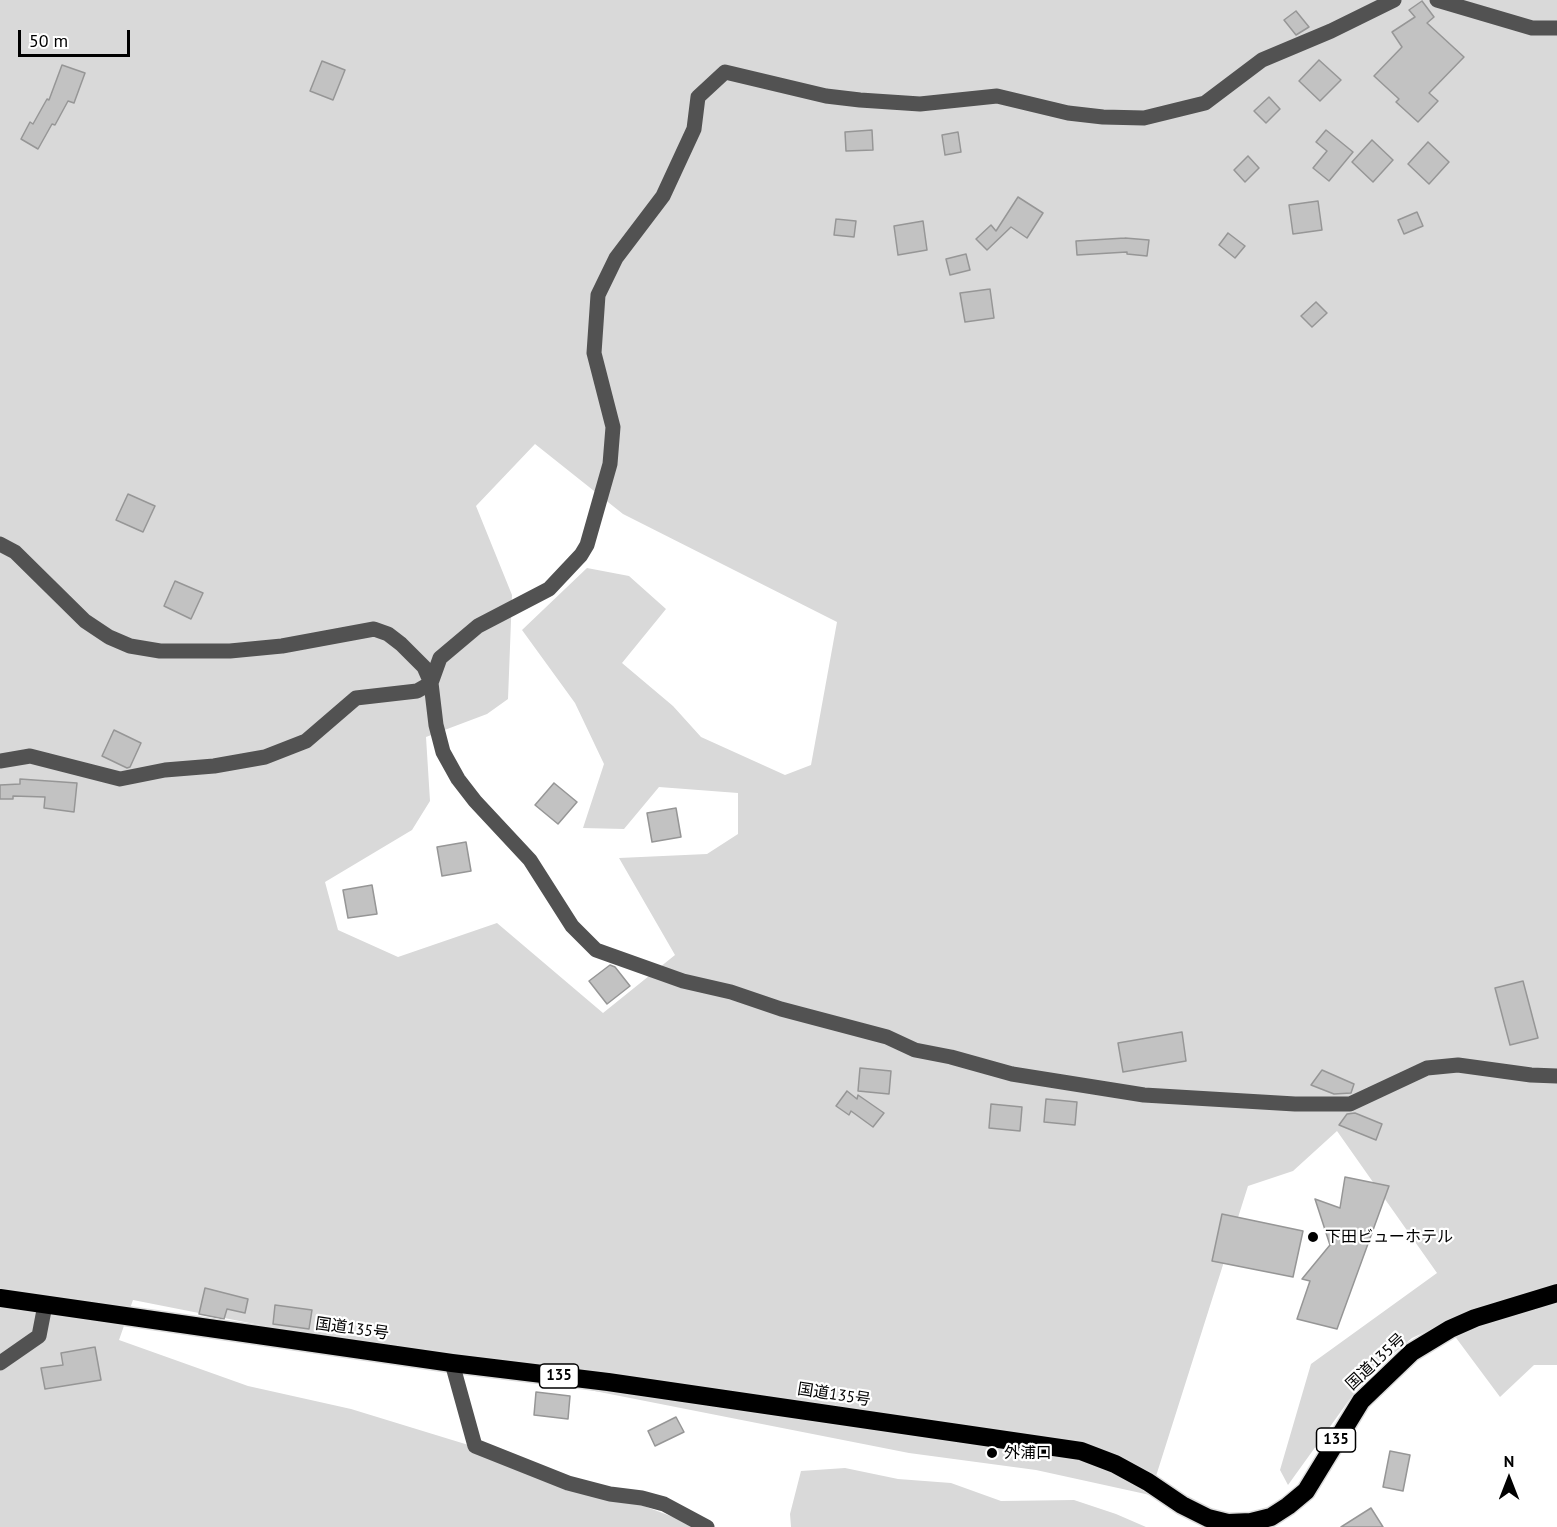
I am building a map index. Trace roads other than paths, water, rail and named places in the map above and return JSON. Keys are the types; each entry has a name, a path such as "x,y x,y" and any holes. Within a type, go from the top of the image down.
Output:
{"highway":[{"name":"国道135号","path":"0,1298 1081,1450 1115,1464 1148,1482 1182,1505 1208,1518 1228,1523 1251,1522 1271,1517 1306,1491 1361,1401 1412,1352 1449,1329 1475,1318 1557,1293"}],"street":[{"path":"0,761 30,756 120,778 265,757 306,741 356,698 417,691 431,682 440,658 478,626 549,589 581,555 587,545 610,464 613,427 594,353 598,295 616,258 663,196 694,129 698,97 725,72 826,96 860,100 920,104 997,96 1068,113 1144,118 1205,102 1262,60 1331,31 1394,0"},
{"path":"1437,0 1532,28 1557,28"},
{"path":"0,544 15,552 85,621 109,637 130,646 160,651 230,651 282,646 374,629 388,634 424,667 431,682 436,725 443,752 448,761 475,801 530,860 572,926 596,950 672,977 886,1037 915,1050 951,1057 1012,1074 1144,1095 1295,1104 1350,1104 1427,1068 1458,1065 1531,1075 1557,1076"},
{"path":"0,1363 39,1336 45,1305"},
{"path":"452,1363 475,1446 485,1452 568,1483 664,1504 707,1527"}],"place":[{"name":"下田ビューホテル","path":"1313,1237"},
{"name":"外浦口","path":"992,1453"}]}
